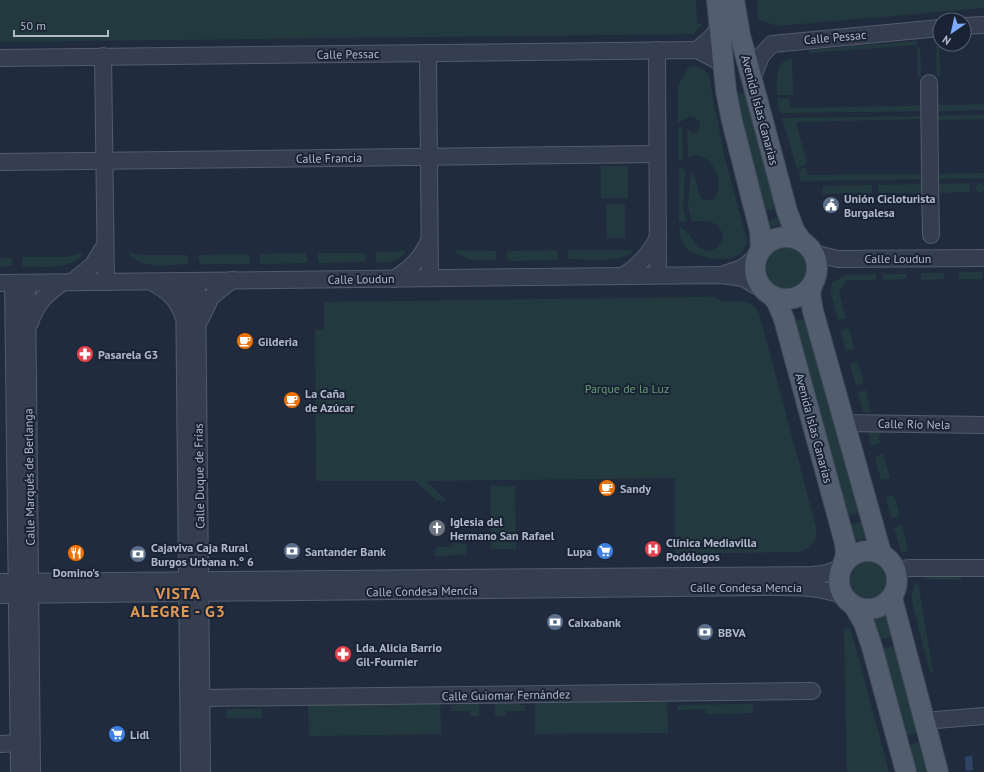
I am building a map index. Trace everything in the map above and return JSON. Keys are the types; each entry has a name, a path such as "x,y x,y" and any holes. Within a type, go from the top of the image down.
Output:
{"main road":[{"name":"Avenida Islas Canarias","path":"718,0 719,26 732,121 757,218 758,253"},
{"name":"Avenida Islas Canarias","path":"734,0 740,36 789,221 807,246"},
{"path":"812,285 807,291 794,298 786,299 767,293 756,278 754,264 758,253 767,242 784,236 807,246 817,269 810,294 812,307 881,553"},
{"name":"Avenida Islas Canarias","path":"767,293 777,302 784,319 845,543 846,555 842,566"},
{"path":"849,601 865,609 874,609 883,606 892,598 898,581 897,572 890,560 881,553 871,550 850,556 842,566 839,584 849,601 864,623 906,772"},
{"path":"892,598 938,772"}],"street":[{"path":"972,26 984,25"},
{"path":"697,50 713,36 719,26"},
{"name":"Calle Pessac","path":"752,79 761,56 772,44 932,29"},
{"path":"657,50 658,275"},
{"name":"Calle Pessac","path":"0,58 697,50 718,61 724,69"},
{"path":"428,53 430,278"},
{"path":"429,92 437,71 458,53"},
{"path":"103,56 106,282"},
{"path":"104,94 110,76 132,56"},
{"path":"929,83 931,235"},
{"name":"Calle Francia","path":"0,162 657,154"},
{"path":"623,276 648,255 658,237"},
{"path":"394,278 413,265 426,248 430,239"},
{"name":"Calle Marqués de Berlanga","path":"32,772 30,621 34,606 17,588 16,564 21,332 38,303 44,296 93,265 106,243"},
{"name":"Calle Loudun","path":"807,246 838,259 984,258"},
{"name":"Calle Loudun","path":"722,275 742,268 758,253"},
{"name":"Calle Loudun","path":"13,283 722,275 743,278 767,293"},
{"name":"Calle Duque de Frías","path":"191,330 202,314 210,297 232,280"},
{"name":"Calle Duque de Frías","path":"188,772 194,586 191,281"},
{"name":"Calle Duque de Frías","path":"150,282 167,291 174,298 191,330 187,558 201,622 202,772"},
{"name":"Calle Marqués de Berlanga","path":"13,283 21,332 17,588 18,772"},
{"name":"Calle Marqués de Berlanga","path":"0,297 21,332"},
{"name":"Calle Río Nela","path":"844,423 984,425"},
{"name":"Calle Condesa Mencía","path":"17,588 812,575 823,574 842,566"},
{"path":"897,572 906,568 984,568"},
{"name":"Calle Condesa Mencía","path":"194,586 812,587 825,589 849,601"},
{"name":"Calle Guiomar Fernández","path":"201,698 812,691"},
{"path":"924,721 984,716"},
{"path":"0,744 18,743"}],"green space":[{"path":"0,0 696,0 697,23 702,24 694,34 0,42"},
{"path":"757,0 984,0 984,8 777,26 758,19"},
{"path":"917,41 917,45 810,53 810,50"},
{"path":"917,48 920,48 921,77 918,77"},
{"path":"936,52 939,52 940,77 937,77"},
{"path":"792,58 793,95 777,95 777,78 779,67 786,60"},
{"path":"695,66 705,70 709,76 724,155 747,241 742,252 731,258 708,258 694,253 684,245 680,236 679,227 687,232 695,243 708,251 717,248 723,239 720,228 716,225 708,221 692,222 688,206 691,172 695,178 698,192 702,199 712,200 717,193 719,186 715,169 710,162 703,157 696,155 688,157 687,129 692,133 698,132 700,126 699,121 689,116 678,123 678,85 688,68"},
{"path":"749,92 779,208 763,212 734,94"},
{"path":"777,98 789,98 790,108 917,106 918,104 923,111 782,113 779,110"},
{"path":"940,103 941,105 984,104 984,110 936,111 935,108"},
{"path":"984,115 984,119 935,120 935,116"},
{"path":"923,116 923,119 796,122 807,163 797,169 782,118"},
{"path":"682,127 683,159 679,162 678,128"},
{"path":"601,166 628,166 628,198 601,198"},
{"path":"805,167 808,175 919,174 919,178 925,179 801,181 798,171"},
{"path":"679,168 684,169 685,174 683,209 687,222 679,221"},
{"path":"984,173 984,178 936,179 936,174"},
{"path":"970,183 970,192 936,193 937,184"},
{"path":"980,183 985,188 980,193 975,188"},
{"path":"925,184 925,193 878,193 878,185"},
{"path":"872,185 872,193 822,194 823,186"},
{"path":"606,204 625,204 625,238 607,238"},
{"path":"782,217 783,224 767,228 765,221"},
{"path":"781,244 791,244 799,248 805,254 809,262 809,272 805,280 799,286 791,290 781,290 773,286 767,280 763,272 763,262 767,254 773,248"},
{"path":"457,250 496,251 496,260 470,260 455,252"},
{"path":"556,250 558,253 558,259 556,260 510,261 507,259 507,252 509,251"},
{"path":"569,250 633,251 620,258 593,260 569,259 567,258"},
{"path":"406,251 404,254 392,261 383,263 375,261 377,252 395,252"},
{"path":"130,252 140,255 187,255 189,263 164,265 148,264 135,259 129,254"},
{"path":"81,253 82,255 77,260 63,266 24,267 22,265 23,257 67,257"},
{"path":"306,253 308,261 306,263 261,264 259,255 262,254"},
{"path":"364,253 366,260 363,262 319,263 317,254"},
{"path":"248,254 250,256 250,262 248,264 200,264 198,256 200,255"},
{"path":"0,258 12,258 13,265 0,267"},
{"path":"959,272 982,272 982,279 959,279"},
{"path":"921,273 944,273 944,279 921,280"},
{"path":"876,274 876,280 847,280 839,292 846,318 838,320 831,293 832,283 846,275"},
{"path":"883,274 906,274 906,279 883,280"},
{"name":"Parque de la Luz","path":"711,297 722,301 747,302 752,304 759,313 817,532 812,544 801,551 675,554 675,478 426,481 447,501 436,500 415,481 316,481 315,330 324,330 324,302"},
{"path":"809,318 861,512 844,516 792,321"},
{"path":"849,328 854,349 846,351 841,331"},
{"path":"858,362 864,383 856,385 850,364"},
{"path":"866,390 870,409 873,412 863,412 858,392"},
{"path":"868,432 882,432 878,437 880,443 871,446"},
{"path":"883,454 890,478 881,480 875,457"},
{"path":"490,486 515,486 516,549 491,549"},
{"path":"894,495 900,516 891,518 886,497"},
{"path":"863,521 868,538 851,541 847,525"},
{"path":"902,525 908,551 901,552 894,527"},
{"path":"452,543 466,544 467,555 435,556 436,547 452,547"},
{"path":"868,560 878,563 884,569 887,579 884,589 878,595 868,598 858,595 852,589 849,579 852,569 858,563"},
{"path":"926,574 961,576 961,580 924,579"},
{"path":"918,582 933,672 930,673 912,603 913,589"},
{"path":"889,615 895,636 878,640 873,620"},
{"path":"844,628 850,629 852,634 889,772 847,772"},
{"path":"897,645 920,732 904,736 880,649"},
{"path":"440,697 441,734 309,736 308,699"},
{"path":"667,697 668,733 535,734 535,698"},
{"path":"479,700 479,716 470,716 470,711 451,711 451,706"},
{"path":"495,700 525,706 525,711 506,711 506,716 495,716"},
{"path":"753,704 753,713 706,714 705,709 678,710 678,705"},
{"path":"227,709 262,709 262,718 226,718"},
{"path":"923,741 931,772 914,772 906,745"}],"water":[{"path":"972,756 973,770 966,771 965,757"}],"place":[{"name":"Unión Cicloturista Burgalesa","path":"831,205"},
{"name":"Gilderia","path":"245,341"},
{"name":"Pasarela G3","path":"85,354"},
{"name":"La Caña de Azúcar","path":"292,400"},
{"name":"Sandy","path":"607,488"},
{"name":"Iglesia del Hermano San Rafael","path":"437,528"},
{"name":"Clínica Mediavilla Podólogos","path":"653,549"},
{"name":"Santander Bank","path":"292,551"},
{"name":"Lupa","path":"605,551"},
{"name":"Domino's","path":"76,553"},
{"name":"Cajaviva Caja Rural Burgos Urbana n.º 6","path":"138,554"},
{"name":"Caixabank","path":"555,622"},
{"name":"BBVA","path":"705,632"},
{"name":"Lda. Alicia Barrio Gil-Fournier","path":"343,654"},
{"name":"Lidl","path":"117,734"}],"district":[{"name":"VISTA ALEGRE - G3","path":"178,602"}]}
